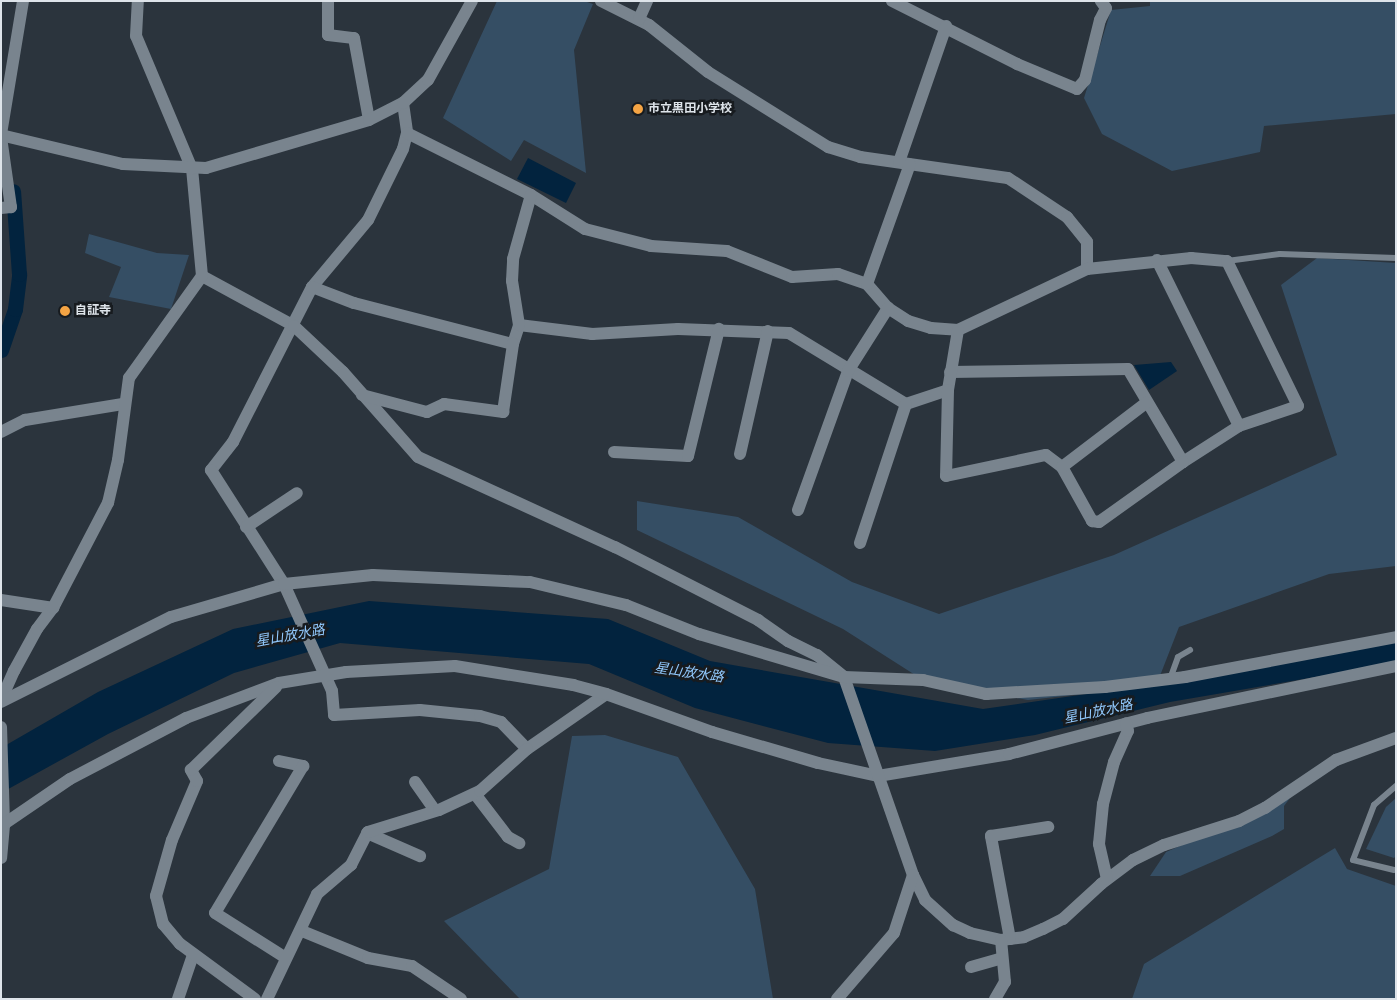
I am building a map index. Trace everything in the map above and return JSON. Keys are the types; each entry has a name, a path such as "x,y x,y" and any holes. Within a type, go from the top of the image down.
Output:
{"street":[{"path":"1,208 11,207 1,136 23,1"},
{"path":"1,701 37,629 53,608 108,503 118,460 123,404 128,378 202,276 192,169 136,36 138,1"},
{"path":"328,1 328,35 354,38 369,120"},
{"path":"1,136 123,164 192,169 206,168 369,120 403,103 428,80 472,1"},
{"path":"601,1 639,20 749,99 828,147 860,157 1008,178 1067,218 1087,242 1087,269"},
{"path":"639,20 647,1"},
{"path":"892,1 946,26 1017,64 1077,89 1085,80 1106,8 1101,1"},
{"path":"867,284 946,26"},
{"path":"403,103 407,133 403,149 368,220 312,287 294,326 233,442 211,470 284,584 332,691 334,715 420,710 480,716 501,722 527,749"},
{"path":"407,133 531,195 585,229 651,246 727,251 792,277 838,274 867,284 888,308 908,321 930,328 958,330 1087,269 1157,260 1191,258 1227,261 1298,406 1239,426 1183,462 1099,522 1092,521 1062,467 1046,455 946,476 948,390 958,330"},
{"path":"362,395 427,412 444,404 503,412 513,344 519,325 512,281 513,259 531,195"},
{"path":"1157,260 1239,426"},
{"path":"202,276 294,326 343,372 418,457 615,547 758,620 788,641 818,655 844,677 913,875 925,900 953,925 984,937 1006,939 1024,937 1063,920 1107,879 1133,860 1164,845 1238,821 1265,808 1336,760 1396,738"},
{"path":"312,287 354,303 513,344"},
{"path":"798,510 848,371 888,308"},
{"path":"519,325 592,334 719,329 789,333 848,371 906,404 948,390"},
{"path":"614,452 688,456 719,329"},
{"path":"740,454 768,331"},
{"path":"950,372 1128,369 1146,403 1183,462"},
{"path":"1062,467 1146,403"},
{"path":"1,432 25,420 123,404"},
{"path":"860,543 906,404"},
{"path":"246,527 297,493"},
{"path":"1,701 171,617 284,584 373,575 530,582 626,605 699,634 844,677 923,680 986,694 1105,687 1170,678 1396,637"},
{"path":"1,600 53,608"},
{"path":"2,826 70,779 186,718 279,683 346,672 455,666 573,685 606,694 712,732 818,763 878,776 1009,754 1126,723 1396,666"},
{"path":"255,999 193,955 163,924 156,896 172,840 197,781 191,770 279,683"},
{"path":"267,999 286,958 302,931 317,894 351,865 367,833 435,811 475,794 496,780 527,749 606,694"},
{"path":"1107,879 1099,844 1102,804 1114,762 1128,731 1126,723"},
{"path":"1,727 1,858"},
{"path":"279,761 303,766 215,913 286,958"},
{"path":"415,782 435,811"},
{"path":"475,794 508,837 519,842"},
{"path":"995,999 1005,982 1002,958 1006,939 991,836 1048,827"},
{"path":"367,833 420,856"},
{"path":"837,999 894,933 913,875"},
{"path":"302,931 368,958 412,966 461,999"},
{"path":"178,999 193,955"},
{"path":"971,967 1002,958"}],"lane":[{"path":"1227,261 1280,254 1396,258"},
{"path":"1170,678 1178,657 1190,650"},
{"path":"1394,870 1353,860 1374,805 1396,786"}],"shaded area":[{"path":"497,1 584,1 593,4 574,50 586,173 524,140 511,161 443,118"},
{"path":"1150,1 1396,1 1396,114 1264,126 1260,152 1172,171 1102,134 1084,98 1111,10 1150,6"},
{"path":"89,234 157,253 189,255 171,309 109,297 121,267 85,253"},
{"path":"1317,258 1396,263 1396,566 1329,574 1179,627 1156,686 1028,700 923,680 843,629 637,530 637,501 738,517 852,582 939,614 1114,555 1337,455 1281,285"},
{"path":"605,735 678,757 755,889 773,999 520,999 444,921 549,869 572,736"},
{"path":"1290,798 1284,806 1284,829 1272,836 1180,876 1150,876 1166,852"},
{"path":"1396,798 1396,856 1394,858 1366,849 1386,807"},
{"path":"1335,848 1347,869 1396,886 1396,999 1132,999 1144,964"}],"water":[{"path":"528,158 576,183 566,203 517,179"},
{"path":"1171,362 1177,371 1149,390 1134,365"},
{"name":"星山放水路","path":"369,601 608,619 710,661 983,709 1107,691 1396,640 1396,663 1170,702 1035,735 935,751 828,743 695,708 589,664 340,643 234,673 108,734 1,793 1,748 98,692 233,629"}],"waterway":[{"path":"1,350 15,309 19,274 13,191"}],"place":[{"name":"市立黒田小学校","path":"638,109"},
{"name":"自証寺","path":"65,311"}]}
